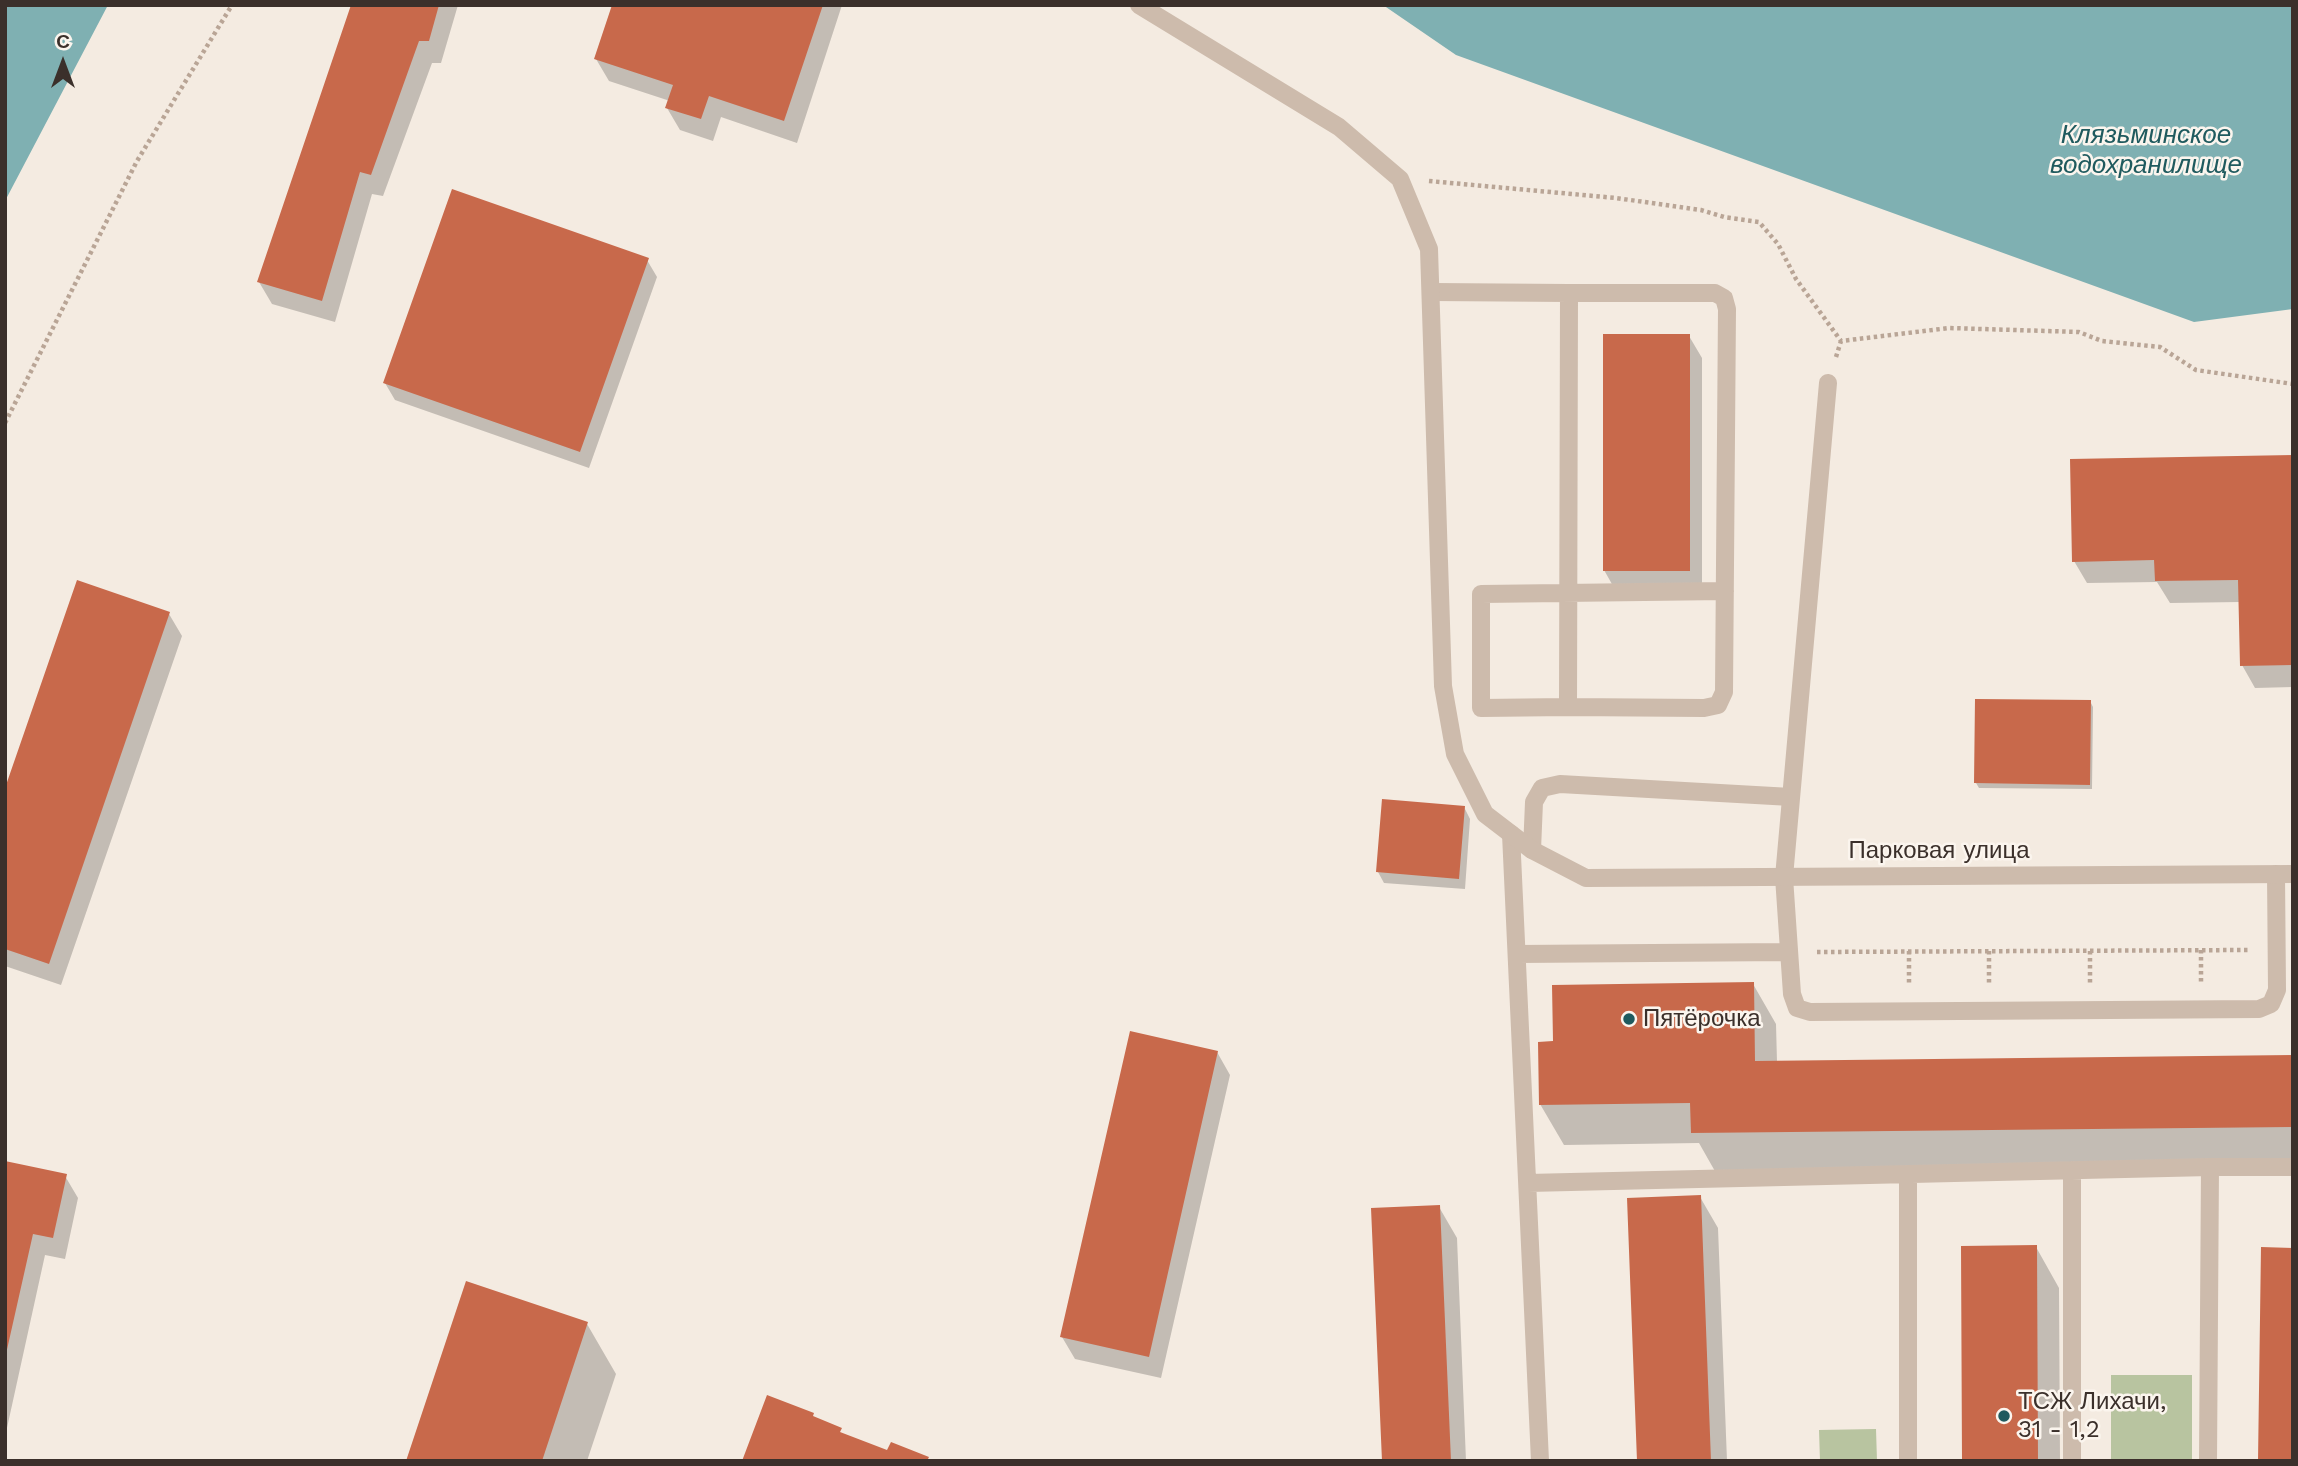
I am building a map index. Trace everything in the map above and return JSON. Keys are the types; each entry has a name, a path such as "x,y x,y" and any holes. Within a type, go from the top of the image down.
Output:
{"street":[{"path":"1139,5 1339,127 1400,179 1429,250 1443,686 1455,754 1485,814 1532,850"},
{"path":"1432,292 1715,293 1724,298 1727,309 1725,591 1724,692 1718,705 1704,708 1480,708 1480,594 1725,591"},
{"path":"1568,707 1569,293"},
{"path":"1828,383 1784,877 1792,994 1797,1008 1810,1012 2259,1009 2272,1004 2277,990 2277,949 2284,874"},
{"path":"1532,850 1534,802 1542,788 1560,784 1791,797"},
{"path":"1511,834 1540,1461"},
{"name":"Парковая улица","path":"1532,850 1586,878 2284,874"},
{"path":"1517,954 1788,953"},
{"path":"2208,1461 2210,1167"},
{"path":"1528,1183 2293,1167"},
{"path":"2072,1170 2072,1461"},
{"path":"1908,1174 1908,1461"}],"path":[{"path":"5,423 137,161 232,5"},
{"path":"1400,179 1616,198 1701,210 1724,217 1759,222 1778,244 1796,279 1841,341 1949,327 2079,332 2102,341 2160,347 2196,370 2293,384"},
{"path":"1788,953 2277,949"}],"green space":[{"path":"2111,1375 2192,1375 2192,1461 2111,1461"},
{"path":"1876,1429 1877,1461 1820,1461 1819,1430"}],"water":[{"path":"5,5 108,5 5,201"},
{"name":"Клязьминское водохранилище","path":"1383,5 2293,5 2293,309 2194,322 1456,55"}],"building":[{"path":"351,5 439,5 429,41 419,41 371,175 360,172 322,301 257,282"},
{"path":"612,5 823,5 784,121 709,96 701,119 665,108 673,85 594,59"},
{"path":"452,189 649,258 580,452 383,383"},
{"path":"1603,334 1690,334 1690,571 1603,571"},
{"path":"2293,455 2293,665 2240,666 2238,580 2155,581 2154,560 2072,562 2070,459"},
{"path":"77,580 170,612 49,964 5,949 5,788"},
{"path":"1975,699 2091,700 2090,785 1974,783"},
{"path":"1382,799 1465,806 1459,879 1376,872"},
{"path":"1754,982 1755,1061 2293,1055 2293,1127 1691,1133 1690,1103 1539,1105 1538,1042 1553,1041 1552,985"},
{"path":"1130,1031 1218,1051 1149,1357 1060,1337"},
{"path":"5,1161 67,1174 53,1238 33,1234 6,1354"},
{"path":"1701,1195 1711,1461 1637,1461 1627,1198"},
{"path":"1440,1205 1451,1461 1382,1461 1371,1208"},
{"path":"2037,1245 2038,1461 1962,1461 1961,1246"},
{"path":"2261,1247 2293,1248 2293,1461 2258,1461"},
{"path":"466,1281 588,1322 542,1461 406,1461"},
{"path":"767,1395 814,1413 813,1416 842,1428 840,1432 887,1450 891,1442 929,1457 927,1461 742,1461"}],"place":[{"name":"Пятёрочка","path":"1629,1019"},
{"name":"ТСЖ Лихачи, 31 - 1,2","path":"2004,1416"}]}
